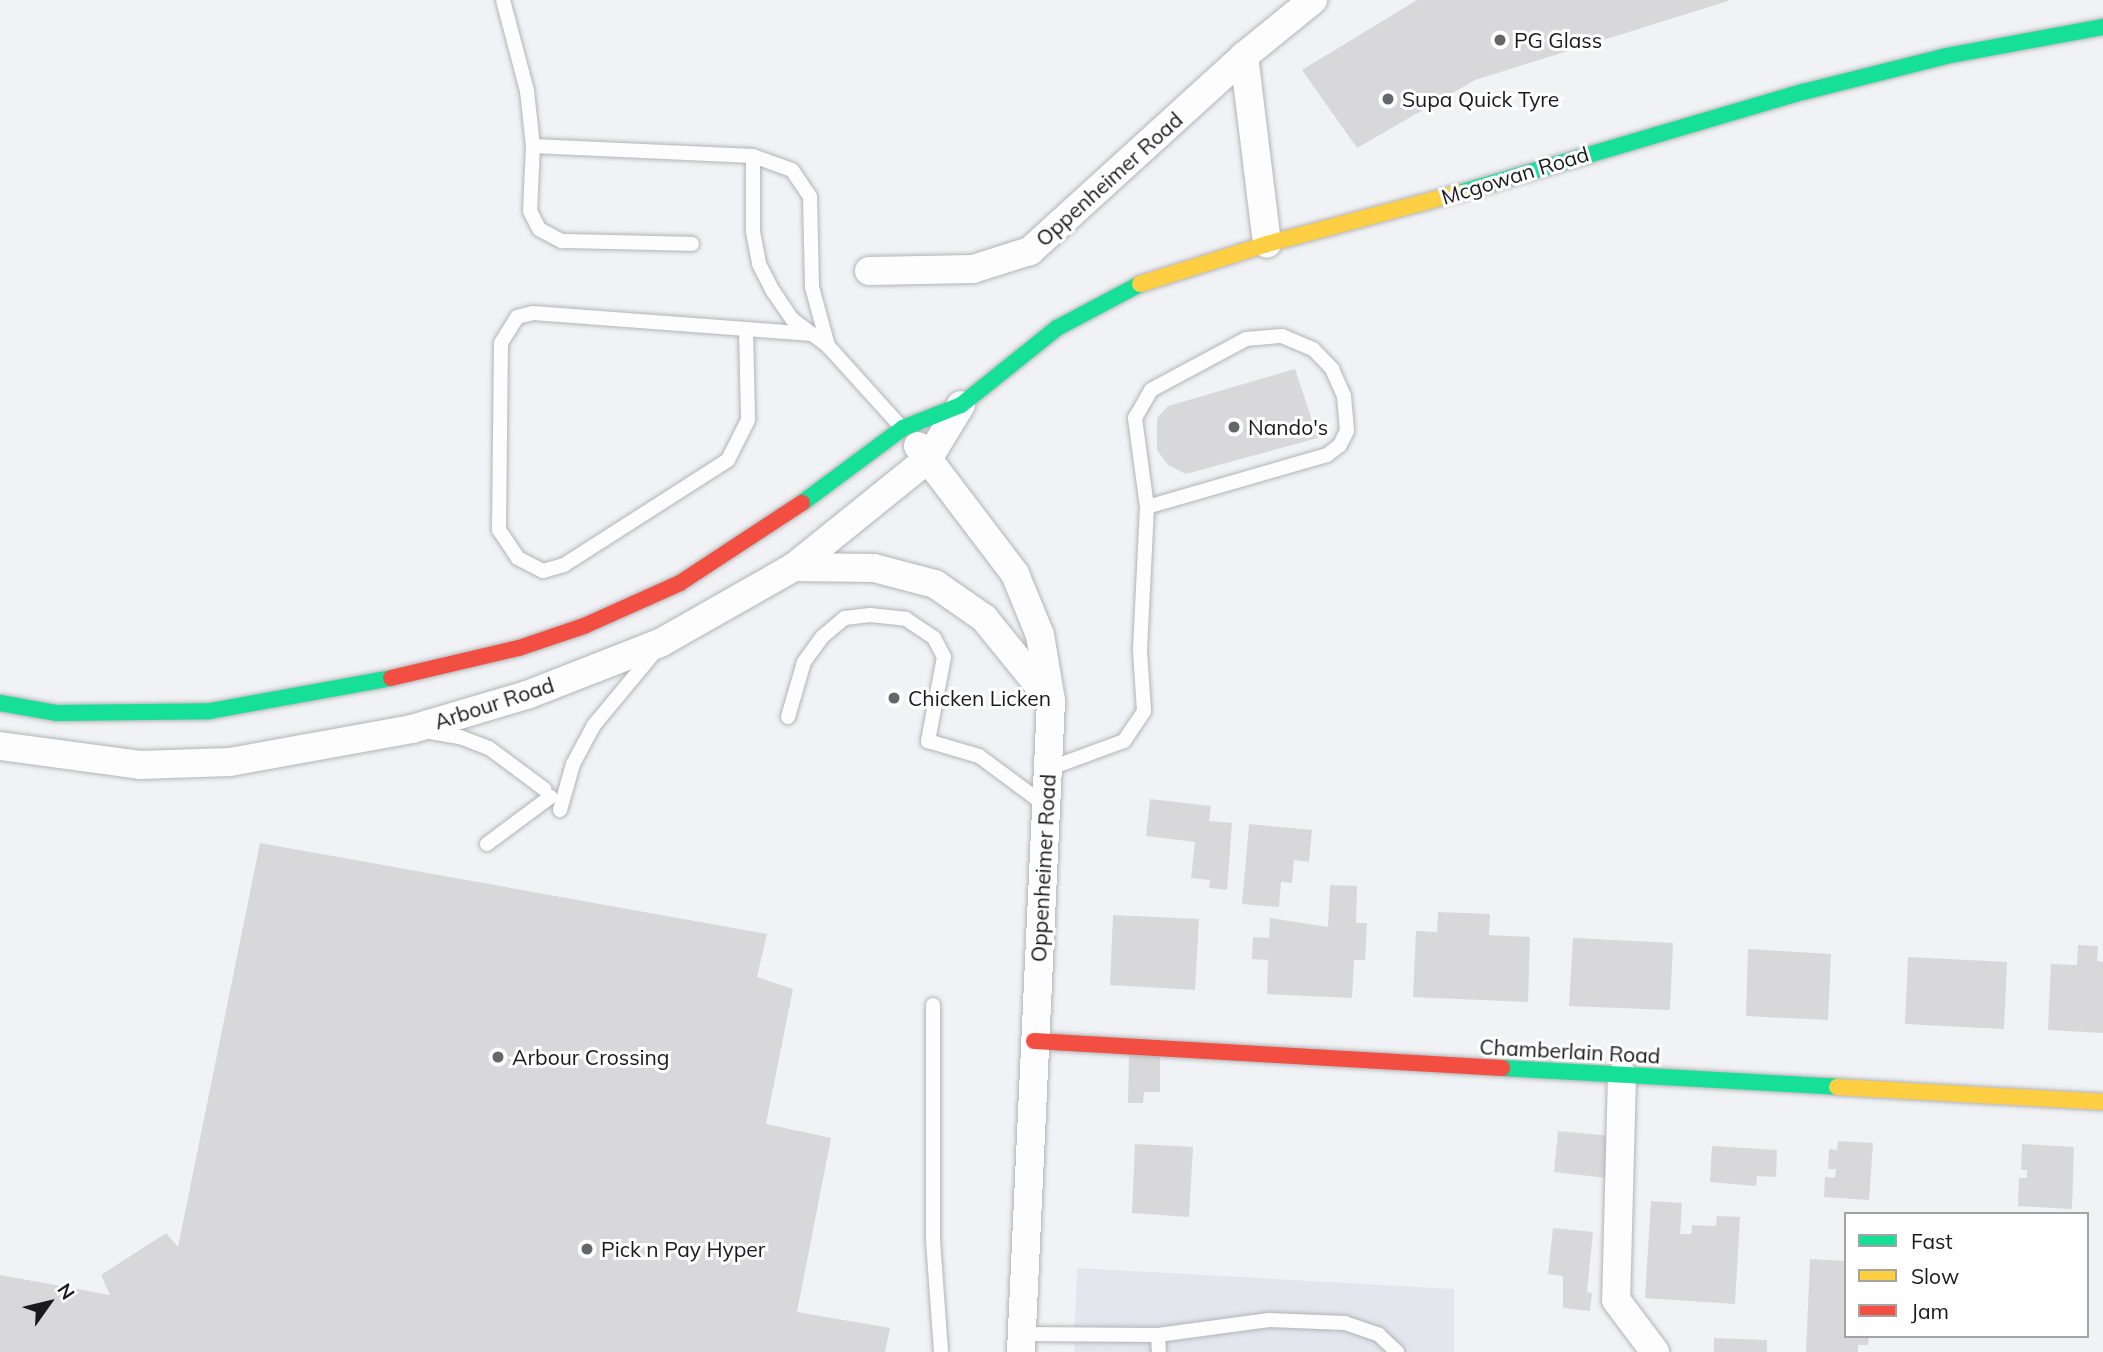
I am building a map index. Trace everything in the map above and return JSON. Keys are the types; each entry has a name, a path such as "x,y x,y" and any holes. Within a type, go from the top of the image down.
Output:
{"street":[{"name":"Oppenheimer Road","path":"869,271 973,269 1030,251 1244,56 1313,0"},
{"name":"Mcgowan Road","path":"903,428 961,404 1057,328 1128,288 1267,243 1449,196 1803,92 1946,56 2103,27"},
{"path":"1244,56 1267,243"},
{"name":"Mcgowan Road","path":"928,459 961,404"},
{"name":"Oppenheimer Road","path":"903,428 1015,574 1040,635 1051,701 1049,808 1034,1041 1021,1343"},
{"path":"0,703 70,713 209,711 361,685 519,648 584,626 680,583 758,535 903,428"},
{"name":"Arbour Road","path":"0,746 141,765 230,762 412,729 527,695 662,642 794,567 928,459"},
{"path":"794,567 874,568 935,584 984,618 1025,663 1051,701"},
{"name":"Chamberlain Road","path":"1034,1041 2103,1102"},
{"path":"1622,1075 1616,1300 1655,1352"}],"lane":[{"path":"503,0 527,91 533,146 530,211 550,238 692,244"},
{"path":"533,146 753,156 792,170 810,198 812,286 828,346"},
{"path":"753,156 753,232 760,264 792,319 828,346 903,428"},
{"path":"746,328 748,419 728,460 564,565 543,571 518,558 499,530 501,343 511,321 533,313 746,328 812,334"},
{"path":"1048,769 1124,741 1144,710 1140,650 1147,507 1135,418 1151,390 1246,339 1282,336 1313,349 1332,369 1343,396 1347,431 1340,446 1327,455 1147,507"},
{"path":"788,717 804,662 845,618 870,615 906,619 934,638 944,657 928,741 979,755 1049,808"},
{"path":"560,810 573,764 594,724 662,642"},
{"path":"412,729 460,737 489,748 547,793 487,844"},
{"path":"933,1005 933,1240 941,1352"},
{"path":"1021,1343 1158,1335 1269,1320 1345,1323 1379,1335 1397,1352"},
{"path":"1158,1335 1159,1352"}],"shaded area":[{"path":"1077,1268 1454,1289 1454,1352 1074,1352"}],"building":[{"path":"1417,0 1728,1 1475,80 1357,148 1302,70"},
{"name":"Nando's","path":"1295,369 1318,438 1186,474 1168,465 1157,450 1157,418 1168,406"},
{"path":"1150,799 1211,806 1209,821 1232,823 1227,890 1209,888 1210,880 1191,878 1195,842 1146,836"},
{"path":"1249,824 1312,830 1309,862 1294,860 1292,883 1281,882 1279,907 1242,904"},
{"name":"Arbour Crossing","path":"260,843 767,934 757,977 793,989 766,1124 831,1138 797,1312 890,1328 885,1352 0,1352 0,1275 110,1295 101,1275 166,1233 178,1247"},
{"path":"1330,885 1357,886 1356,923 1367,923 1365,960 1354,960 1352,998 1267,994 1268,960 1252,959 1253,937 1269,938 1270,918 1328,927"},
{"path":"1438,912 1490,914 1489,935 1530,937 1528,1002 1413,997 1416,931 1437,932"},
{"path":"1113,915 1199,919 1195,990 1110,985"},
{"path":"1573,938 1673,943 1670,1010 1569,1006"},
{"path":"2078,945 2098,946 2097,961 2103,962 2103,1033 2048,1030 2051,964 2077,965"},
{"path":"1748,949 1831,954 1828,1020 1746,1016"},
{"path":"1908,957 2007,962 2004,1029 1905,1024"},
{"path":"1129,1054 1160,1055 1160,1092 1144,1092 1143,1103 1128,1103"},
{"path":"1558,1131 1611,1136 1607,1178 1554,1172"},
{"path":"1838,1141 1873,1143 1869,1200 1824,1197 1825,1177 1835,1178 1836,1169 1828,1169 1829,1149 1837,1150"},
{"path":"1135,1144 1193,1147 1189,1217 1132,1213"},
{"path":"2022,1144 2074,1147 2072,1209 2018,1206 2019,1178 2027,1178 2027,1170 2021,1170"},
{"path":"1712,1146 1777,1150 1776,1177 1757,1176 1756,1186 1710,1182"},
{"path":"1651,1201 1682,1203 1680,1234 1691,1234 1692,1225 1716,1226 1717,1216 1740,1217 1735,1304 1645,1298"},
{"path":"1553,1228 1593,1232 1587,1292 1592,1293 1590,1311 1563,1308 1563,1276 1548,1274"},
{"path":"1810,1259 1844,1261 1844,1338 1869,1338 1868,1345 1858,1345 1858,1352 1806,1352"},
{"path":"1714,1338 1767,1340 1767,1352 1714,1352"}],"traffic: fast":[{"path":"1459,193 1803,92 1946,56 2103,27"},
{"path":"802,503 903,428 961,405 1057,328 1140,284"},
{"path":"0,703 57,713 210,711 391,678"},
{"path":"1502,1068 1837,1087"}],"traffic: slow":[{"path":"1140,284 1267,244 1459,193"},
{"path":"1837,1087 2103,1102"}],"traffic: jam":[{"path":"391,678 519,648 584,626 680,583 802,503"},
{"path":"1034,1041 1502,1068"}],"place":[{"name":"PG Glass","path":"1500,40"},
{"name":"Supa Quick Tyre","path":"1388,99"},
{"name":"Nando's","path":"1234,427"},
{"name":"Chicken Licken","path":"894,698"},
{"name":"Arbour Crossing","path":"498,1057"},
{"name":"Pick n Pay Hyper","path":"587,1249"}]}
